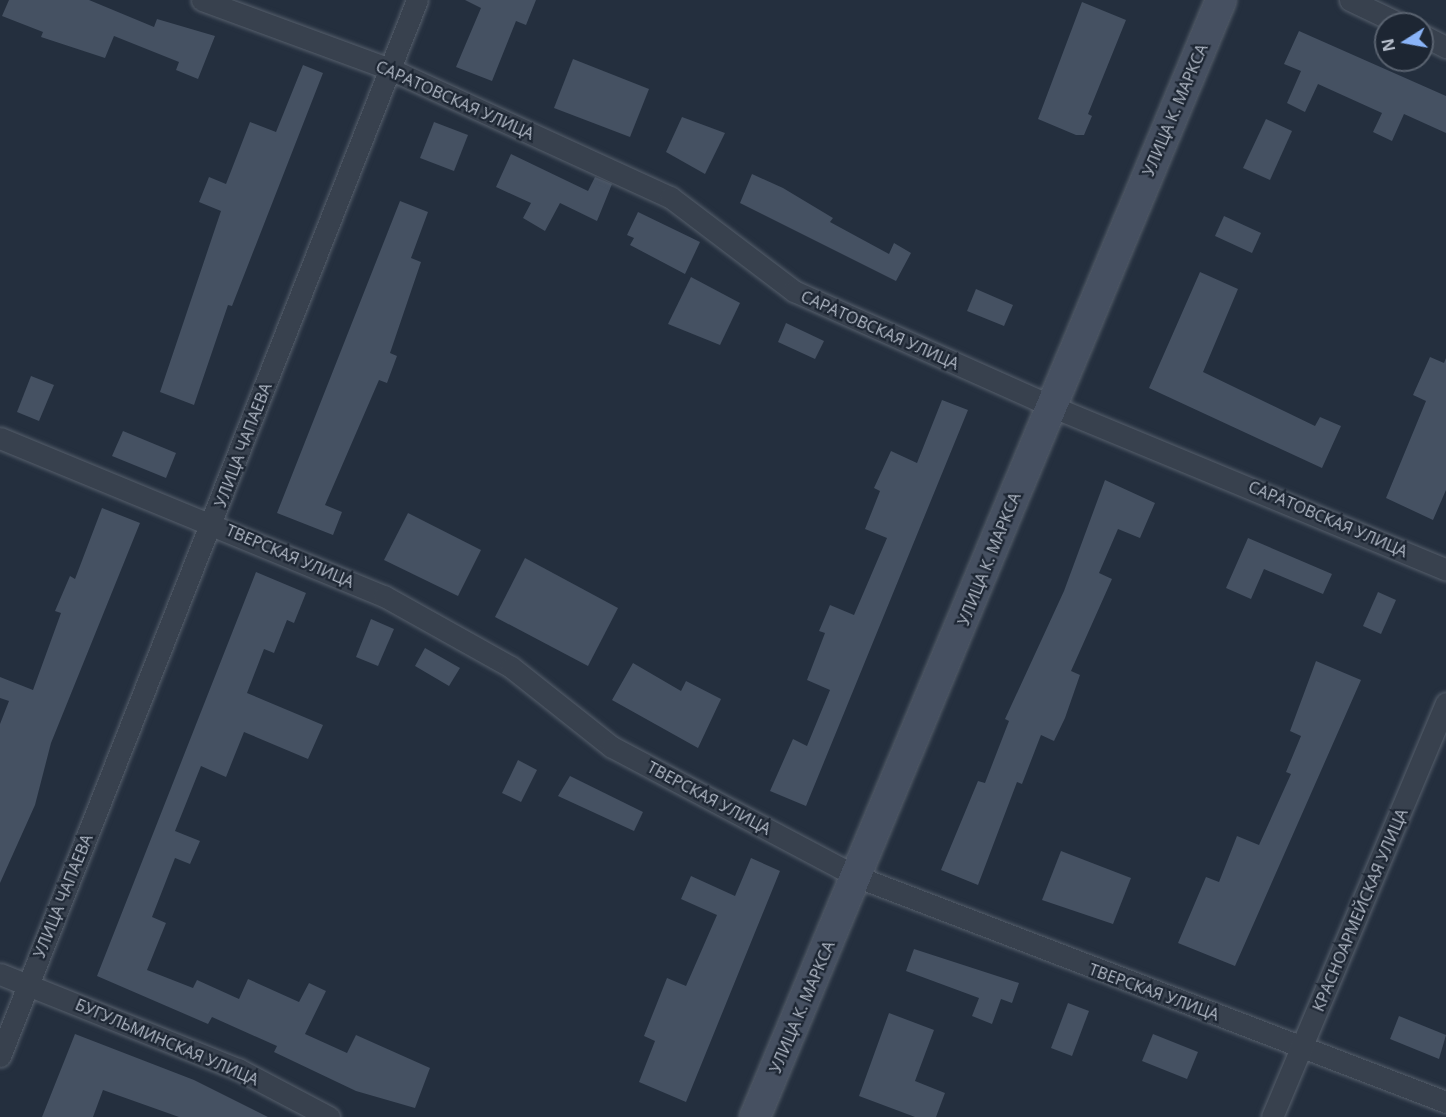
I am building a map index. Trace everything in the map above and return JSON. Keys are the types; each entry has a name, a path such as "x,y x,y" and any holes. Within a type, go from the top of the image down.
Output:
{"main road":[{"name":"УЛИЦА К. МАРКСА","path":"755,1117 858,877 1221,0"}],"street":[{"name":"САРАТОВСКАЯ УЛИЦА","path":"202,0 390,69 670,197 794,291 1052,406 1446,570"},
{"name":"УЛИЦА ЧАПАЕВА","path":"0,1056 417,0"},
{"path":"1350,0 1375,12"},
{"name":"ТВЕРСКАЯ УЛИЦА","path":"0,438 384,596 512,668 612,747 858,877 1138,988 1304,1044 1446,1102"},
{"name":"КРАСНОАРМЕЙСКАЯ УЛИЦА","path":"1272,1117 1446,703"},
{"name":"БУГУЛЬМИНСКАЯ УЛИЦА","path":"0,974 238,1069 330,1117"}],"building":[{"path":"9,0 89,0 154,27 157,19 215,36 198,79 176,70 179,62 114,36 105,58 41,37 43,32 2,16"},
{"path":"465,0 536,0 526,25 516,21 492,81 456,67 481,8"},
{"path":"1082,2 1126,20 1088,114 1092,116 1084,135 1076,135 1038,119"},
{"path":"1299,31 1374,64 1374,72 1392,72 1446,96 1446,133 1404,114 1392,141 1373,132 1382,113 1318,84 1305,112 1287,103 1301,71 1284,64"},
{"path":"573,59 649,89 630,137 554,108"},
{"path":"303,65 323,73 232,306 228,305 194,405 160,392 221,211 199,202 209,177 226,184 250,122 276,132"},
{"path":"682,117 725,133 705,174 666,152"},
{"path":"1266,119 1292,131 1270,180 1243,168"},
{"path":"434,122 468,135 454,171 420,158"},
{"path":"511,154 588,191 595,177 612,184 597,221 560,203 545,231 523,218 531,203 496,187"},
{"path":"752,174 783,188 833,218 830,222 889,254 894,243 911,253 896,281 740,203"},
{"path":"400,201 428,212 411,258 421,262 390,353 397,356 387,383 379,380 325,505 342,512 333,535 277,513"},
{"path":"638,212 700,242 685,274 630,245 634,238 627,235"},
{"path":"1224,216 1261,233 1252,253 1215,236"},
{"path":"1200,272 1238,289 1203,372 1315,426 1320,417 1341,426 1322,468 1149,388"},
{"path":"691,277 740,303 720,345 668,324"},
{"path":"976,289 1013,305 1004,326 967,311"},
{"path":"786,323 824,341 815,359 778,342"},
{"path":"1430,357 1444,363 1446,358 1446,490 1433,520 1386,498 1426,401 1413,395"},
{"path":"31,376 54,385 39,421 17,412"},
{"path":"942,400 968,410 806,806 770,791 793,739 807,746 830,690 807,680 825,633 819,631 830,605 854,615 887,538 865,529 880,491 874,488 891,451 917,463"},
{"path":"123,431 176,453 166,478 112,456"},
{"path":"1105,480 1155,503 1140,538 1118,529 1099,573 1112,579 1071,671 1080,675 1065,718 1054,741 1041,735 1022,784 1017,782 978,885 941,870 978,781 985,783 1009,721 1005,719 1064,591"},
{"path":"102,508 140,523 51,743 35,805 0,883 0,724 9,701 0,698 0,677 33,690 61,613 55,611 70,576 75,579"},
{"path":"408,513 481,550 458,596 384,560"},
{"path":"1248,538 1332,574 1323,594 1264,569 1251,599 1226,588"},
{"path":"525,558 618,608 588,666 495,617"},
{"path":"256,572 306,593 294,623 287,620 274,653 264,649 247,693 323,725 308,759 244,732 226,777 201,766 175,831 200,841 190,864 175,858 152,917 166,923 147,970 193,988 197,980 239,999 248,979 299,1002 309,983 326,991 305,1034 347,1053 356,1035 430,1068 415,1108 356,1091 274,1052 277,1046 212,1017 208,1024 97,976"},
{"path":"1378,592 1396,600 1381,634 1363,626"},
{"path":"371,619 394,629 378,666 356,657"},
{"path":"425,648 460,668 449,686 415,666"},
{"path":"1316,661 1361,680 1235,966 1178,943 1206,877 1219,882 1237,836 1259,845 1291,774 1286,772 1301,736 1290,731"},
{"path":"633,663 681,691 686,681 721,699 698,748 612,700"},
{"path":"518,760 537,770 521,802 502,793"},
{"path":"570,776 643,812 634,831 558,796"},
{"path":"1061,851 1131,878 1113,924 1042,900"},
{"path":"751,858 780,871 686,1102 639,1082 655,1041 644,1036 667,978 686,986 717,915 681,899 691,876 735,896"},
{"path":"914,949 1019,983 1012,1003 1001,999 992,1024 972,1016 979,998 906,971"},
{"path":"1068,1003 1089,1011 1072,1056 1051,1048"},
{"path":"889,1013 934,1030 915,1081 945,1093 936,1117 915,1117 859,1096"},
{"path":"1399,1016 1446,1035 1439,1059 1390,1039"},
{"path":"75,1034 194,1080 268,1117 179,1117 103,1090 93,1117 42,1117"},
{"path":"1153,1034 1198,1052 1187,1079 1142,1061"}]}
